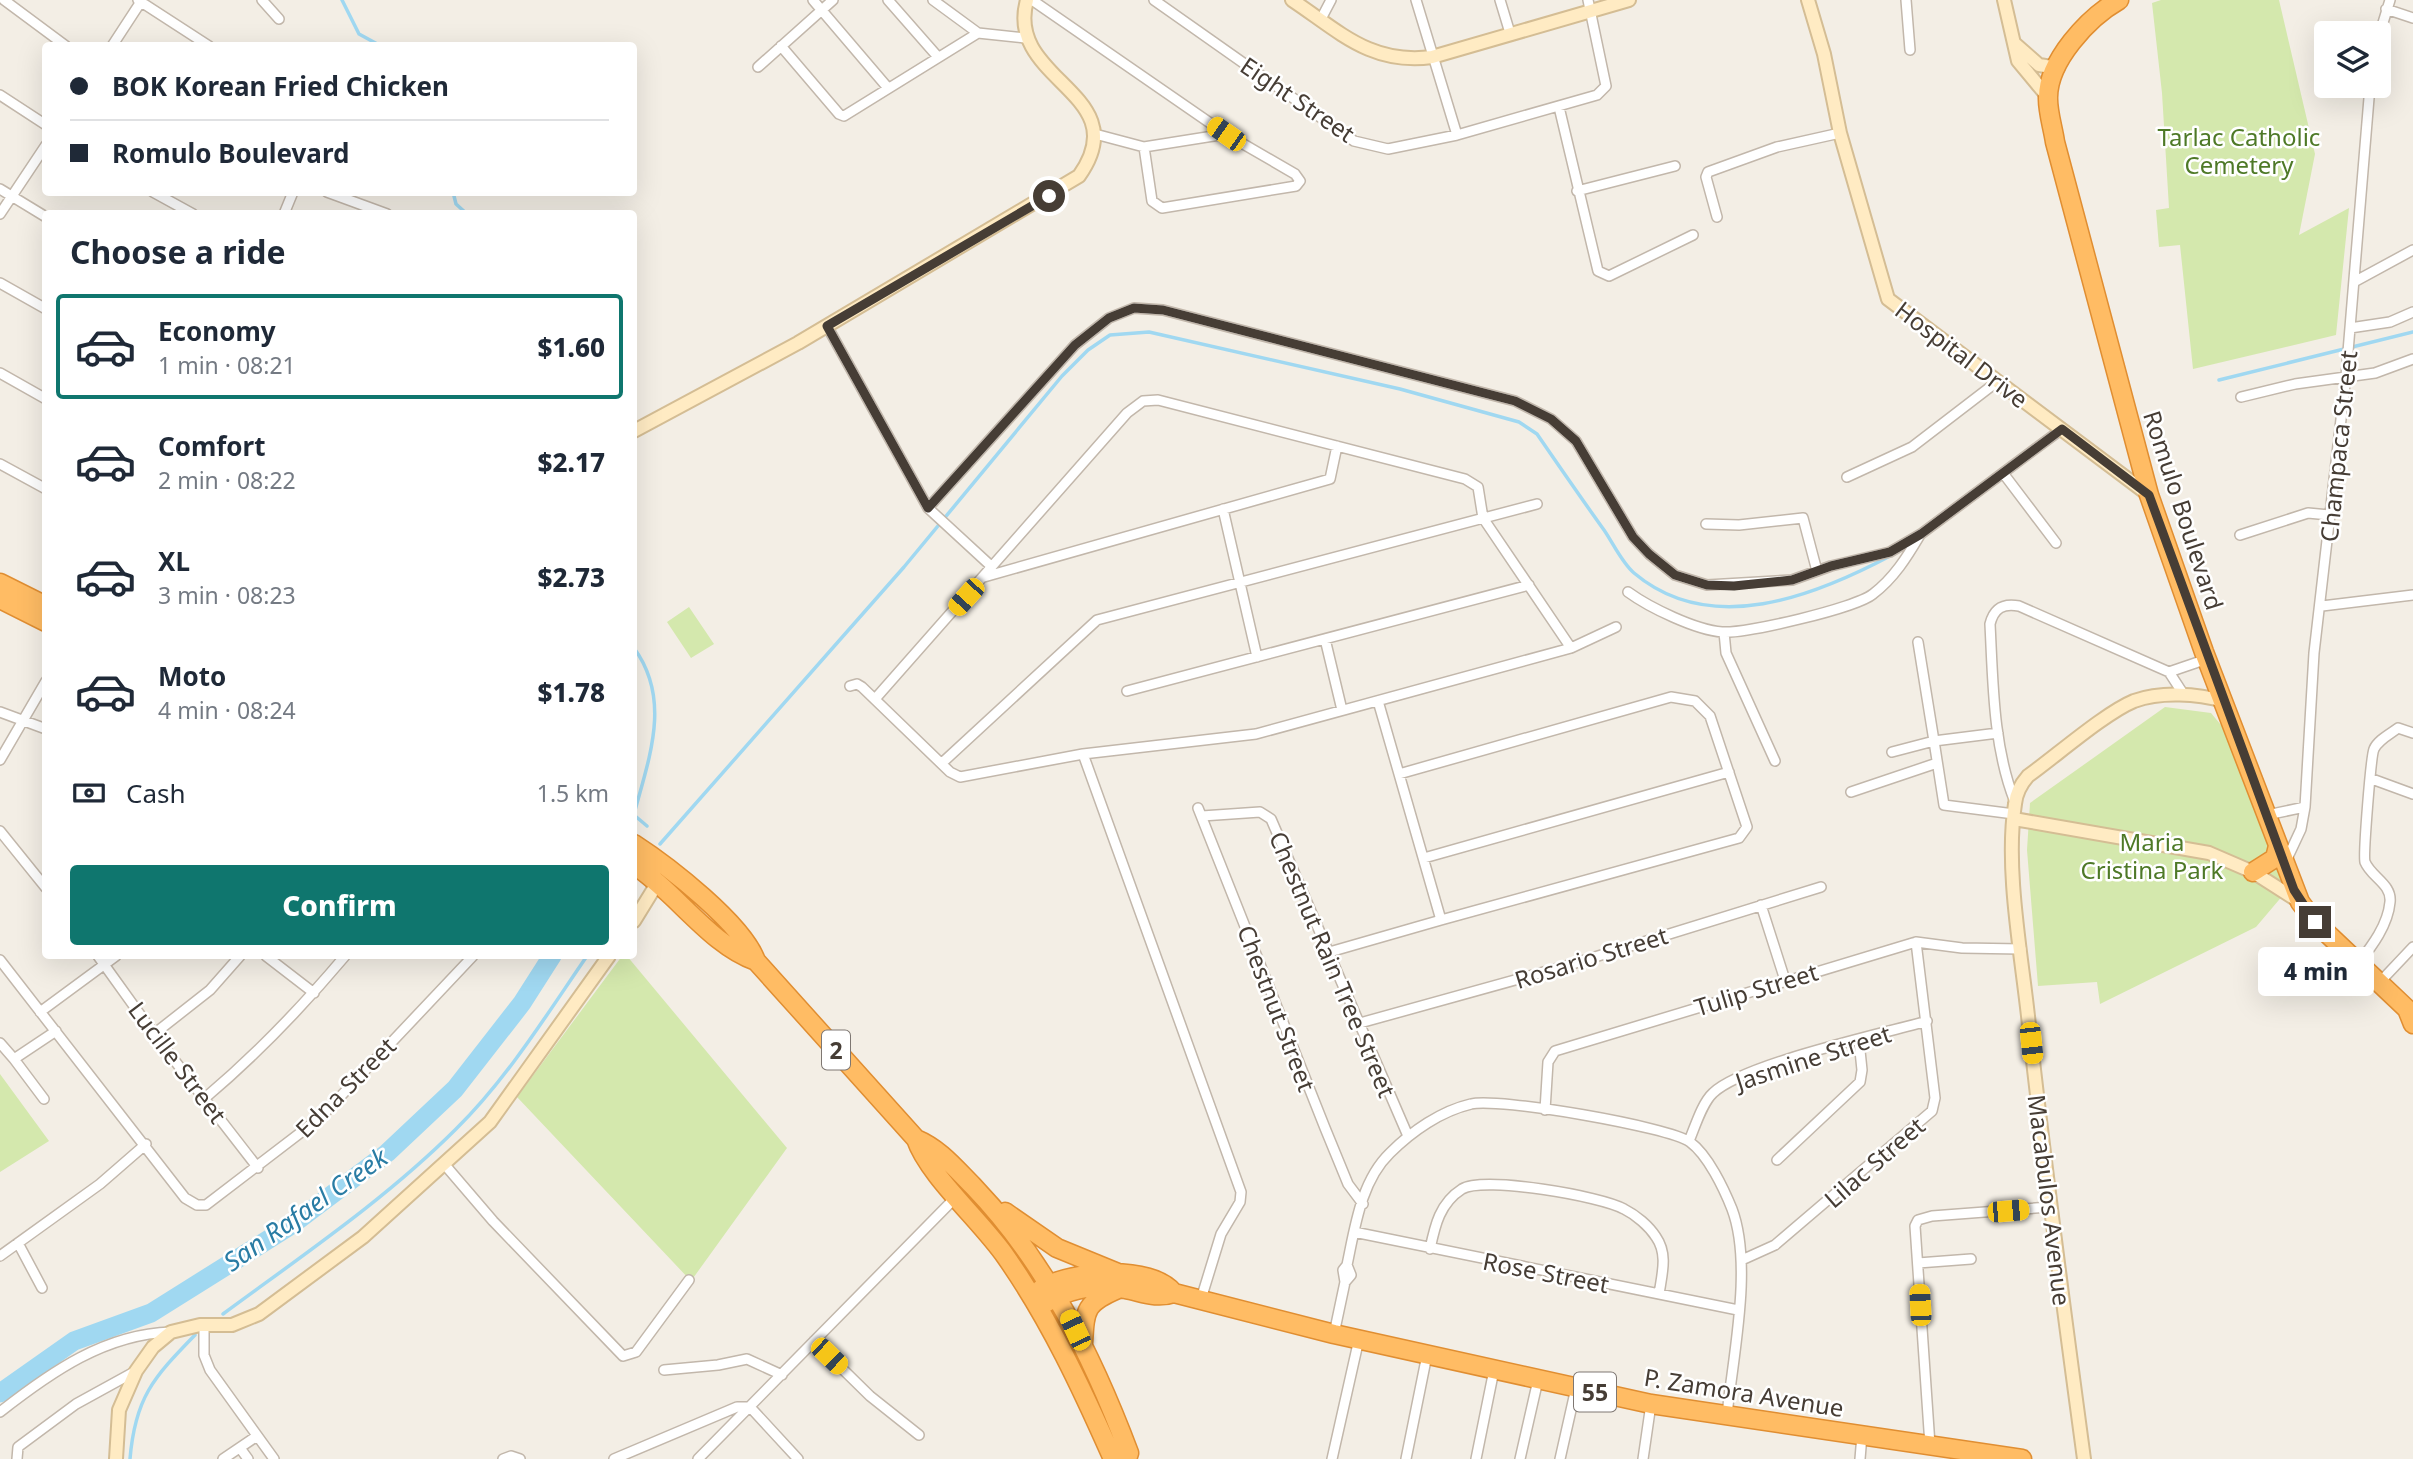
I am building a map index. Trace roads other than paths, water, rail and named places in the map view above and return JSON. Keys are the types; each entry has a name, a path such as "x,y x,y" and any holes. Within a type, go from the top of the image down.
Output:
{"highway":[{"name":"Romulo Boulevard","path":"2119,0 2103,5 2073,36 2048,97 2055,142 2149,495 2207,659 2300,902 2315,922 2411,1015"},
{"path":"0,583 42,604"},
{"path":"0,599 42,620"},
{"name":"2","path":"637,846 677,877 744,937 755,961 916,1139 922,1157 991,1237 1035,1301 1114,1459"},
{"path":"2253,873 2275,858 2278,846"},
{"name":"2","path":"637,868 658,882 724,944 755,961"},
{"name":"2","path":"916,1139 932,1146 982,1196 1028,1250 1054,1289 1124,1437 1129,1453 1127,1459"},
{"path":"982,1196 1057,1248 1120,1281 1091,1303 1084,1315 1083,1347"},
{"name":"P. Zamora Avenue","path":"1035,1301 1088,1272 1120,1281 1167,1284 1174,1293 1334,1334 1651,1404 2022,1459"}],"street":[{"path":"4,0 61,42"},
{"path":"262,0 279,19"},
{"path":"813,0 888,88"},
{"path":"758,68 832,0"},
{"path":"888,0 938,57"},
{"path":"933,0 978,33 1025,38"},
{"path":"637,429 827,326 1079,176 1090,160 1095,134 1090,116 1082,104 1044,66 1025,38 1029,0 1226,134 1295,174 1300,181 1296,186 1163,208 1152,201 1144,147"},
{"name":"Eight Street","path":"1154,0 1354,141 1388,149 1457,135 1597,95 1606,86 1589,5"},
{"path":"1292,0 1373,54 1413,59 1432,57 1589,5 1629,0"},
{"path":"1321,19 1331,0"},
{"path":"1416,0 1457,135"},
{"path":"1500,0 1510,33"},
{"name":"Hospital Drive","path":"1808,0 1824,54 1840,133 1888,299 2149,495"},
{"path":"1906,0 1910,50"},
{"path":"2004,0 2011,40 2018,61 2048,97"},
{"path":"114,42 140,1 203,42"},
{"path":"2388,5 2413,18"},
{"path":"781,46 839,114 849,114 978,33"},
{"path":"2011,40 2039,65 2058,68"},
{"path":"0,94 42,122"},
{"name":"Champaca Street","path":"2284,864 2301,829 2305,807 2314,653 2322,606 2329,515 2347,374 2369,98"},
{"path":"1559,107 1595,266 1603,275 1609,276 1693,235"},
{"path":"1717,217 1706,177 1708,172 1777,147 1840,133"},
{"path":"1095,134 1144,147 1226,134"},
{"path":"0,214 42,151"},
{"path":"1577,191 1675,166"},
{"path":"0,189 42,216"},
{"path":"160,196 186,210"},
{"path":"338,196 376,210"},
{"path":"2354,282 2413,250"},
{"path":"0,283 42,307"},
{"path":"930,510 1075,345 1109,318 1134,308 1163,310 1515,401 1551,419 1576,441 1633,537 1662,566 1691,581 1707,585 1766,584 1792,580 1890,552 1921,534 2062,429"},
{"path":"2350,330 2390,322 2413,312"},
{"path":"827,326 930,510 991,566"},
{"path":"2241,397 2347,374 2375,373 2413,359"},
{"path":"0,373 42,397"},
{"path":"1847,477 1912,447 1997,381"},
{"path":"875,699 1127,413 1143,401 1158,400 1465,479 1478,487 1483,518 1571,648"},
{"path":"984,577 1330,479 1337,446"},
{"path":"0,464 42,487"},
{"path":"2003,473 2056,543"},
{"path":"942,763 1097,620 1537,504"},
{"path":"1223,509 1237,584 1256,657"},
{"path":"2240,535 2308,513 2329,515"},
{"path":"1706,524 1739,525 1802,518 1817,571"},
{"path":"1628,592 1690,622 1724,632 1816,615 1872,596 1901,566 1921,534"},
{"path":"1127,691 1530,585"},
{"path":"2322,606 2413,595"},
{"path":"2014,812 1998,733 1990,624 1992,616 2003,605 2019,606 2169,671 2184,695"},
{"path":"850,686 859,685 955,775 966,777 1083,754 1256,734 1571,648 1616,627"},
{"path":"1724,632 1726,653 1775,761"},
{"path":"1325,639 1342,710"},
{"path":"1918,642 1944,805 2014,812 2209,853 2253,873 2300,902"},
{"path":"2169,671 2207,659"},
{"path":"0,760 42,688"},
{"path":"2014,812 2021,783 2028,776 2127,705 2149,698 2184,695 2225,701"},
{"path":"1326,953 1738,838 1747,827 1705,709 1695,701 1671,697 1399,774"},
{"path":"1377,701 1441,920"},
{"path":"0,712 42,728"},
{"path":"2358,964 2378,937 2391,901 2389,890 2370,872 2363,846 2374,748 2398,728 2413,733"},
{"path":"1892,752 1934,741 1998,733"},
{"path":"1083,754 1241,1192 1240,1202 1222,1234 1201,1299"},
{"path":"1851,792 1937,764"},
{"path":"1424,858 1729,772"},
{"path":"2372,779 2413,794"},
{"path":"2267,815 2305,807"},
{"name":"Chestnut Rain Tree Street","path":"1200,812 1260,812 1267,815 1408,1136"},
{"name":"Chestnut Street","path":"1200,812 1348,1184 1363,1204"},
{"name":"Macabulos Avenue","path":"2014,812 2013,862 2049,1207 2084,1459"},
{"path":"0,831 42,883"},
{"path":"637,916 658,882"},
{"name":"Rosario Street","path":"1360,1023 1569,965 1821,887"},
{"path":"1761,905 1785,980"},
{"name":"Tulip Street","path":"1545,1110 1548,1062 1555,1051 1916,942 1953,947 2021,948"},
{"name":"Lilac Street","path":"1744,1259 1775,1245 1932,1111 1935,1098 1916,942"},
{"path":"2379,983 2413,947"},
{"path":"40,1012 101,959"},
{"name":"Lucille Street","path":"101,959 154,1034 258,1168"},
{"path":"154,1034 210,990 237,959"},
{"path":"270,959 314,993"},
{"path":"205,1098 244,1065 314,993 342,959"},
{"name":"Edna Street","path":"146,1144 185,1198 197,1205 206,1205 258,1168 321,1117 469,959"},
{"path":"0,1412 42,1380 107,1345 140,1333 172,1332 204,1325 232,1325 259,1314 363,1237 445,1166 490,1122 607,959"},
{"path":"0,960 146,1144 100,1184 0,1256"},
{"name":"Jasmine Street","path":"1689,1141 1712,1093 1732,1081 1773,1065 1927,1021"},
{"path":"14,1059 56,1031"},
{"path":"1777,1160 1860,1082 1862,1070 1859,1041"},
{"path":"0,1043 44,1099"},
{"path":"1334,1334 1345,1282 1352,1272 1348,1265 1354,1232 1370,1181 1388,1155 1408,1136 1426,1124 1474,1103 1506,1103 1613,1122 1689,1141 1702,1155 1732,1209 1744,1259 1727,1415"},
{"path":"445,1166 623,1356 636,1352 689,1280"},
{"path":"1430,1249 1436,1221 1443,1207 1461,1189 1478,1183 1511,1184 1622,1207 1637,1217 1657,1237 1664,1256 1659,1294"},
{"path":"698,1459 957,1196"},
{"path":"1930,1445 1915,1226 1918,1220 1932,1216 2049,1207"},
{"name":"Rose Street","path":"1354,1232 1738,1310"},
{"path":"18,1243 42,1288"},
{"path":"1918,1263 1971,1259"},
{"path":"204,1325 204,1355 210,1370 274,1459"},
{"path":"116,1459 119,1410 136,1371 153,1348 172,1332"},
{"path":"1332,1459 1359,1339"},
{"path":"814,1341 870,1396 919,1435"},
{"path":"1406,1459 1427,1355"},
{"path":"664,1370 719,1365 747,1359 782,1374"},
{"path":"1476,1459 1494,1370"},
{"path":"17,1459 18,1447 39,1429 136,1371"},
{"path":"1520,1459 1538,1380"},
{"path":"1560,1459 1576,1388"},
{"path":"1643,1459 1651,1404"},
{"path":"750,1407 794,1458"},
{"path":"614,1459 726,1411 750,1407"},
{"path":"1860,1459 1862,1435"},
{"path":"223,1459 257,1436"},
{"path":"240,1448 248,1459"},
{"path":"503,1459 511,1456 520,1459"}],"waterway":[{"path":"342,0 359,34 374,42"},
{"path":"454,196 456,204 463,210"},
{"path":"660,844 904,567 1062,376 1088,350 1110,335 1149,332 1400,389 1519,422 1537,434 1630,569 1664,593 1696,603 1729,607 1763,604 1797,596 1892,555"},
{"path":"2219,380 2413,332"},
{"path":"637,653 646,668 655,709 651,751 637,804"},
{"path":"637,818 647,826"},
{"name":"San Rafael Creek","path":"0,1393 74,1341 151,1313 293,1224 387,1153 455,1089 522,1003 550,959"},
{"path":"223,1314 373,1203 456,1129 509,1068 585,959"},
{"path":"130,1459 136,1420 149,1390 157,1377 195,1335"}],"park label":[{"name":"Tarlac Catholic Cemetery","path":"2239,150"},
{"name":"Maria Cristina Park","path":"2152,855"}]}
